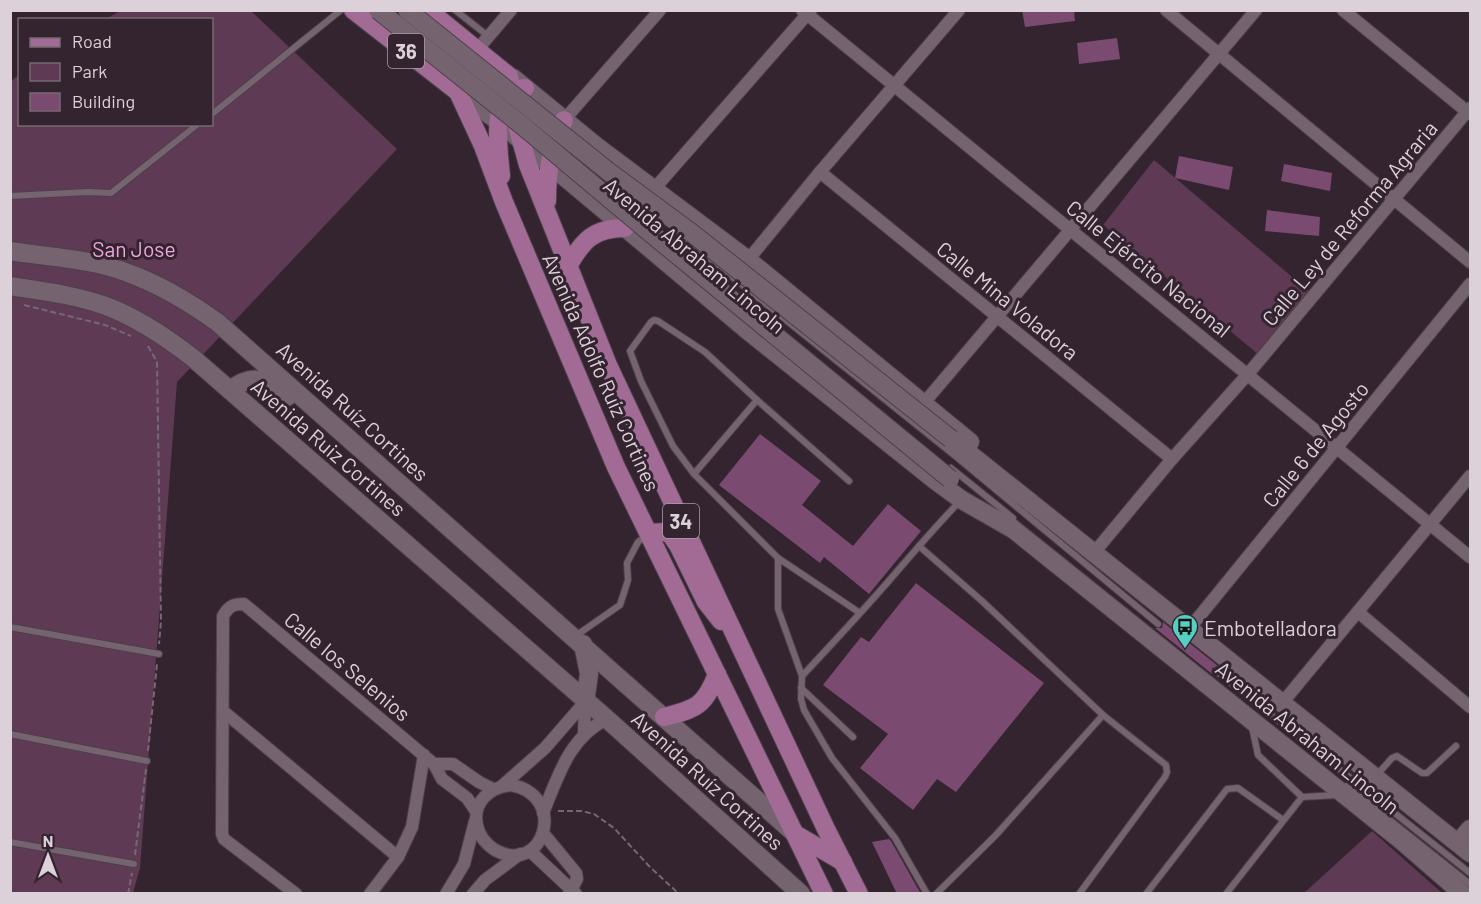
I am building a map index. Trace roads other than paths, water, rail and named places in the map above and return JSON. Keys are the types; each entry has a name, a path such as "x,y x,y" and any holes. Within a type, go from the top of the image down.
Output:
{"main road":[{"name":"Avenida Abraham Lincoln","path":"353,10 458,92 510,101 555,142 600,204 752,334 962,500 1017,527"},
{"name":"Avenida Abraham Lincoln","path":"378,10 524,127 653,236 950,479 1017,527 1251,721 1342,787 1463,894"},
{"name":"Avenida Abraham Lincoln","path":"428,10 483,43 510,101 520,140 555,142 626,167 748,260 963,434 1000,478"},
{"name":"36","path":"407,17 693,234 1464,848"},
{"name":"Avenida Adolfo Ruíz Cortines","path":"458,92 483,146 504,202 612,457 824,894"},
{"path":"504,202 499,152 510,101"},
{"name":"Avenida Adolfo Ruíz Cortines","path":"520,140 608,364 859,894"},
{"path":"547,212 555,142"},
{"path":"600,204 600,179 610,168 626,167"},
{"path":"568,266 582,244 592,236 602,231 626,228"},
{"name":"Avenida Ruíz Cortines","path":"10,251 86,262 127,272 186,300 217,322 797,835"},
{"name":"Avenida Ruiz Cortines","path":"10,286 75,297 106,306 139,321 185,352 585,702"},
{"path":"230,390 243,380 258,379 269,383 377,476 406,489"},
{"path":"650,533 665,532 671,535 706,602 738,640"},
{"path":"578,641 589,674 585,702"},
{"path":"664,717 684,712 710,695 717,674"},
{"name":"Avenida Ruíz Cortines","path":"585,702 801,894"},
{"path":"1464,848 1470,829"},
{"path":"797,835 843,862"}],"street":[{"path":"483,43 511,10"},
{"path":"555,142 660,10"},
{"path":"748,260 959,10"},
{"path":"1166,10 1470,262"},
{"path":"924,403 1256,10"},
{"path":"1342,10 1469,111"},
{"path":"655,188 807,12"},
{"name":"Calle Ejército Nacional","path":"807,12 894,87 1470,557"},
{"name":"Calle Ley de Reforma Agraria","path":"1093,554 1469,111"},
{"name":"Calle Mina Voladora","path":"820,172 1172,459"},
{"name":"Calle 6 de Agosto","path":"1189,629 1470,284"},
{"path":"1283,702 1470,476"},
{"name":"Calle los Selenios","path":"223,711 223,616 228,608 235,604 244,604 434,764 442,779 467,798 476,815"},
{"path":"1358,612 1470,707"},
{"path":"584,734 585,702"},
{"path":"446,894 464,864 476,815 486,795 498,788 545,748 585,702"},
{"path":"223,711 222,834 224,839 296,894"},
{"path":"223,711 399,857"},
{"path":"543,813 563,764 584,734 606,719"},
{"path":"370,894 399,857 412,827 424,755"},
{"name":"Calle los Selenios","path":"434,764 453,764 479,782 498,788"},
{"path":"473,894 485,880 540,840 543,833 545,823 540,804 528,791 511,785 498,788"},
{"path":"476,815 477,830 489,846 508,854 525,853 572,892 577,879 574,869 543,833"}],"lane":[{"path":"213,113 341,10"},
{"path":"367,10 510,101"},
{"path":"390,10 407,17"},
{"path":"456,10 463,13 483,43"},
{"path":"479,78 510,101 555,142 857,393"},
{"path":"10,196 111,193 195,126"},
{"path":"555,142 600,179 658,218"},
{"path":"667,225 945,447 1158,624"},
{"path":"849,481 756,400 705,351 658,321 651,322 630,349 641,381 673,446 694,474 778,558 860,613"},
{"path":"694,474 756,400"},
{"path":"940,460 1017,527"},
{"path":"802,676 962,500"},
{"path":"578,641 621,605 628,580 627,563 638,542 650,533"},
{"path":"919,546 982,601 1103,715 1163,761 1167,772 1165,777 1079,894"},
{"path":"778,558 778,609 802,676 800,688 804,710 832,758 895,838 927,894"},
{"path":"10,627 159,654"},
{"path":"1216,671 1470,873"},
{"path":"800,688 853,737"},
{"path":"936,894 996,834 1103,715"},
{"path":"1251,721 1258,755 1302,797"},
{"path":"10,735 147,761"},
{"path":"1376,777 1392,758 1397,756 1427,774 1456,746"},
{"path":"1226,894 1302,797 1342,787 1470,884"},
{"path":"1146,894 1227,789 1238,788 1283,820"},
{"path":"10,842 134,864"}],"place":[{"name":"Embotelladora","path":"1185,650"}],"park label":[{"name":"San Jose","path":"134,248"}]}
